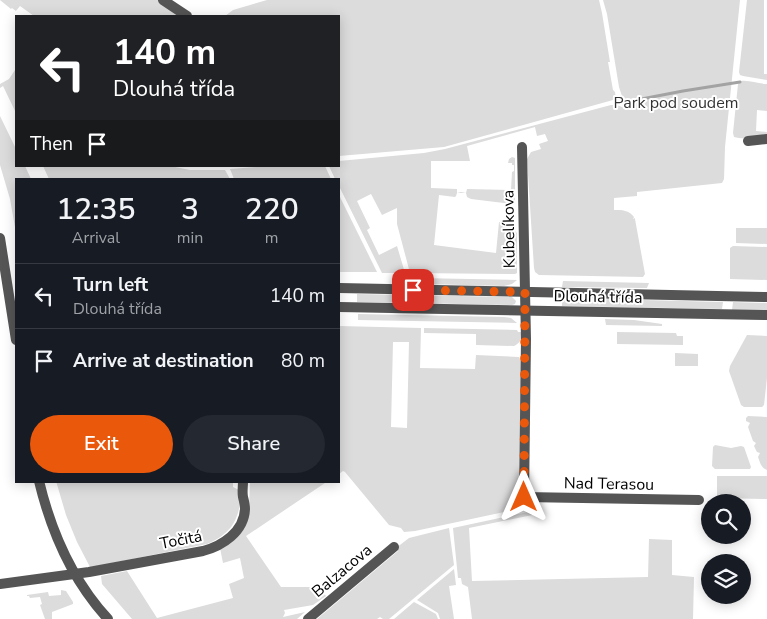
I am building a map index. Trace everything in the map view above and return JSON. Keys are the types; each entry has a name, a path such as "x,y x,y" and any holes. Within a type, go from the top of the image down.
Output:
{"street":[{"path":"164,0 185,15"},
{"path":"748,141 767,139"},
{"name":"Kubelíkova","path":"522,148 526,311"},
{"path":"0,238 15,334"},
{"name":"Dlouhá třída","path":"340,288 767,297"},
{"name":"Dlouhá třída","path":"340,307 767,315"},
{"name":"Nad Terasou","path":"526,311 524,497 699,500"},
{"path":"40,483 54,532 75,574 95,606 108,619"},
{"name":"Točitá","path":"0,584 89,572 216,548 231,538 241,524 245,509 243,483"},
{"name":"Balzacova","path":"308,619 394,547"}],"green space":[{"path":"0,0 158,0 177,15 33,15 20,6 16,11"},
{"path":"267,0 599,0 610,62 608,62 616,99 444,147 340,156 340,15 226,15 233,10"},
{"name":"Park pod soudem","path":"603,0 740,0 725,147 724,179 722,183 637,192 637,196 614,198 614,210 623,210 632,215 633,219 635,218 645,274 643,277 539,275 535,272 527,159 531,152 541,149 539,144 548,141 545,134 537,136 535,127 467,146 470,161 431,161 431,188 457,189 455,197 439,195 434,245 496,253 499,222 504,223 504,226 512,228 517,233 517,273 410,273 397,224 397,208 382,215 371,194 357,201 370,228 367,230 379,255 397,246 405,273 382,273 340,188 340,178 335,178 329,167 340,167 340,161 424,153 445,149 611,105 622,107 623,99 619,87"},
{"path":"747,0 764,0 764,74 767,74 767,80 743,76 739,72"},
{"path":"15,70 15,111 3,86 0,88 0,84 9,79"},
{"path":"741,81 767,84 767,111 757,110 756,131 767,132 767,136 734,137 738,84"},
{"path":"0,116 15,147 15,167 25,167 31,178 15,178 15,227 10,199 0,165"},
{"path":"515,158 515,200 512,204 471,199 467,197 467,189 511,190 514,165 508,163 509,159"},
{"path":"43,167 175,167 190,170 225,170 229,178 49,178"},
{"path":"325,167 331,178 234,178 230,169"},
{"path":"340,197 377,272 340,272"},
{"path":"736,228 767,228 767,244 736,243"},
{"path":"733,246 767,247 767,280 730,279 730,248"},
{"path":"412,278 517,280 512,284 504,286 422,284 417,283"},
{"path":"563,281 649,283 647,288 562,287"},
{"path":"357,294 512,297 516,301 512,305 357,302"},
{"path":"562,298 723,302 722,309 562,306"},
{"path":"733,302 767,303 767,310 732,310"},
{"path":"358,314 504,317 511,318 517,323 358,320"},
{"path":"605,319 634,320 662,324 662,326 606,325"},
{"path":"340,326 421,328 420,368 475,369 476,355 519,357 521,361 520,492 518,509 404,532 401,528 389,525 343,471 340,473","holes":["393,342 409,342 407,428 391,427"]},
{"path":"424,328 517,330 521,332 521,337 520,342 514,346 476,345 476,334 424,333"},
{"path":"617,332 676,333 677,336 683,336 683,345 617,344"},
{"path":"747,335 767,336 767,378 764,405 762,407 744,407 741,405 729,371"},
{"path":"675,353 698,354 698,366 675,366"},
{"path":"748,416 767,417 767,470 761,465 758,457 760,453 757,452 754,446 756,443 753,441 748,427 750,423 746,421"},
{"path":"715,445 731,448 744,447 750,469 715,469 712,466 713,447"},
{"path":"717,476 767,476 767,499 751,499 751,494 717,494"},
{"path":"57,483 233,483 233,487 241,491 237,517 229,530 216,540 207,544 90,567 66,515"},
{"path":"250,483 325,483 246,536 281,587 319,587 326,596 313,605 284,610 283,617 305,612 297,619 132,619 102,584 101,576 127,571 157,618 233,598 229,584 244,578 240,558 223,563 220,548 249,508"},
{"path":"542,509 542,513 469,528 472,581 648,577 649,539 672,540 672,575 694,577 693,619 472,619 468,587 462,584 461,578 458,578 453,528"},
{"path":"449,528 454,565 389,619 380,617 377,619 317,619 398,551 396,548 409,538"},
{"path":"454,569 456,585 449,586 454,619 440,619 438,613 417,600"},
{"path":"61,590 66,591 73,604 52,612 52,619 45,619 40,605 42,604 40,597 30,598 27,596 48,592 49,596 61,595"},
{"path":"414,602 436,614 438,619 394,619"}],"waterway":[{"path":"626,102 740,82"}],"route":[{"path":"413,290 525,292 524,497"}]}
